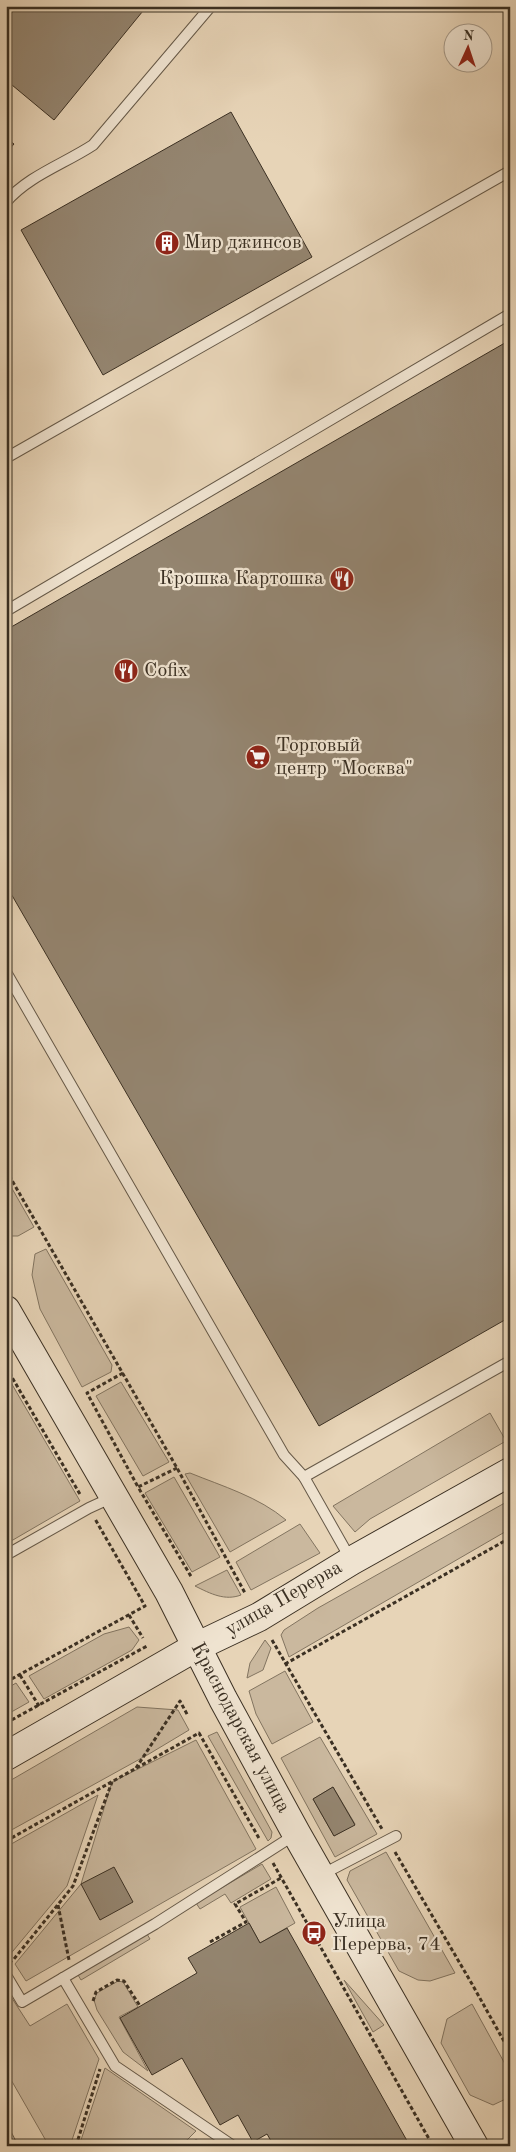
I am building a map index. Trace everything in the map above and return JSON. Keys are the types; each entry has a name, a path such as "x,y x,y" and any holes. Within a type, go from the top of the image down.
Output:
{"street":[{"name":"Краснодарская улица","path":"6,1310 126,1492 169,1592 196,1647 296,1833 474,2146"},
{"name":"улица Перерва","path":"6,1756 196,1647 259,1617 351,1561 510,1472"}],"lane":[{"path":"6,202 30,180 70,160 93,145 211,6"},
{"path":"6,458 510,171"},
{"path":"6,611 510,314"},
{"path":"6,972 284,1456 304,1477 351,1561"},
{"path":"304,1477 510,1361"},
{"path":"6,1555 88,1508 126,1492"},
{"path":"6,1975 22,2002 188,1904 296,1833"},
{"path":"320,1876 396,1836"},
{"path":"63,1978 115,2066 233,2146"},
{"path":"6,2134 12,2146"}],"path":[{"path":"6,1170 177,1468 245,1593"},
{"path":"6,1367 145,1606 6,1682"},
{"path":"123,1373 87,1393 126,1492 192,1578"},
{"path":"126,1492 177,1468"},
{"path":"285,1664 510,1538"},
{"path":"128,1615 143,1638"},
{"path":"6,1723 147,1646"},
{"path":"20,1675 39,1706"},
{"path":"136,1769 180,1701 188,1716"},
{"path":"6,1841 199,1733 262,1844"},
{"path":"6,1965 14,1960 73,1886 112,1782"},
{"path":"272,1861 433,2146"},
{"path":"210,1942 246,1922 235,1904 281,1878"},
{"path":"94,2005 93,2000 96,1992 117,1980 124,1981 140,2006"},
{"path":"76,2146 106,2050"},
{"path":"183,2146 196,2141 209,2146"}],"shaded area":[{"path":"6,1178 34,1227 18,1236 6,1236"},
{"path":"46,1249 112,1365 111,1372 82,1387 40,1309 32,1275 35,1254"},
{"path":"6,1374 80,1501 6,1544"},
{"path":"121,1382 169,1462 143,1476 96,1396"},
{"path":"490,1413 506,1441 370,1519 355,1532 333,1506"},
{"path":"190,1473 252,1498 286,1520 230,1552 185,1474"},
{"path":"174,1477 220,1557 192,1572 145,1493"},
{"path":"510,1500 510,1529 289,1657 281,1635 284,1630 318,1608"},
{"path":"300,1524 320,1553 251,1590 236,1562"},
{"path":"227,1570 241,1595 224,1597 195,1586"},
{"path":"129,1627 139,1640 132,1650 44,1699 29,1676 104,1634"},
{"path":"265,1640 271,1648 263,1670 247,1678 250,1663"},
{"path":"285,1671 313,1722 272,1744 256,1714 249,1691"},
{"path":"16,1683 29,1702 6,1715 6,1689"},
{"path":"137,1707 178,1710 189,1730 6,1833 6,1783"},
{"path":"217,1732 272,1832 271,1838 268,1841 208,1736"},
{"path":"320,1737 377,1834 335,1857 281,1758","holes":["333,1787 355,1824 334,1836 313,1799"]},
{"path":"196,1740 256,1849 26,1981 15,1964 81,1884 112,1782"},
{"path":"98,1795 67,1886 8,1957 6,1954 6,1847"},
{"path":"386,1852 455,1973 430,1981 418,1980 399,1971 347,1880 350,1871"},
{"path":"262,1864 271,1879 231,1903 225,1894 200,1909 196,1903"},
{"path":"276,1887 295,1923 260,1943 240,1907"},
{"path":"147,1934 150,1939 81,1980 78,1975"},
{"path":"344,1980 384,2025 373,2032"},
{"path":"118,1981 123,1982 138,2007 119,2017 148,2071 123,2052 97,2010 94,2000 97,1993"},
{"path":"6,1989 30,2026 67,2004 99,2059 71,2143 67,2146 49,2146 6,2071"},
{"path":"472,2004 510,2073 510,2097 493,2105 470,2095 441,2043 447,2019"},
{"path":"105,2068 196,2131 187,2140 176,2146 79,2146"}],"building":[{"path":"6,6 147,6 54,120 6,80"},
{"name":"Мир джинсов","path":"231,112 312,257 103,375 21,230"},
{"path":"6,138 14,144 6,153"},
{"name":"Торговый центр \"Москва\"","path":"510,340 510,1317 319,1426 6,885 6,630"},
{"path":"333,1787 355,1825 334,1836 313,1799"},
{"path":"114,1867 133,1902 100,1920 81,1884"},
{"path":"249,1923 260,1943 287,1928 410,2146 274,2146 267,2134 253,2142 238,2115 220,2125 182,2058 152,2075 120,2018 197,1973 188,1958"}],"place":[{"name":"Мир джинсов","path":"167,243"},
{"name":"Крошка Картошка","path":"342,579"},
{"name":"Cofix","path":"126,671"},
{"name":"Торговый центр \"Москва\"","path":"258,757"},
{"name":"Улица Перерва, 74","path":"314,1933"}]}
